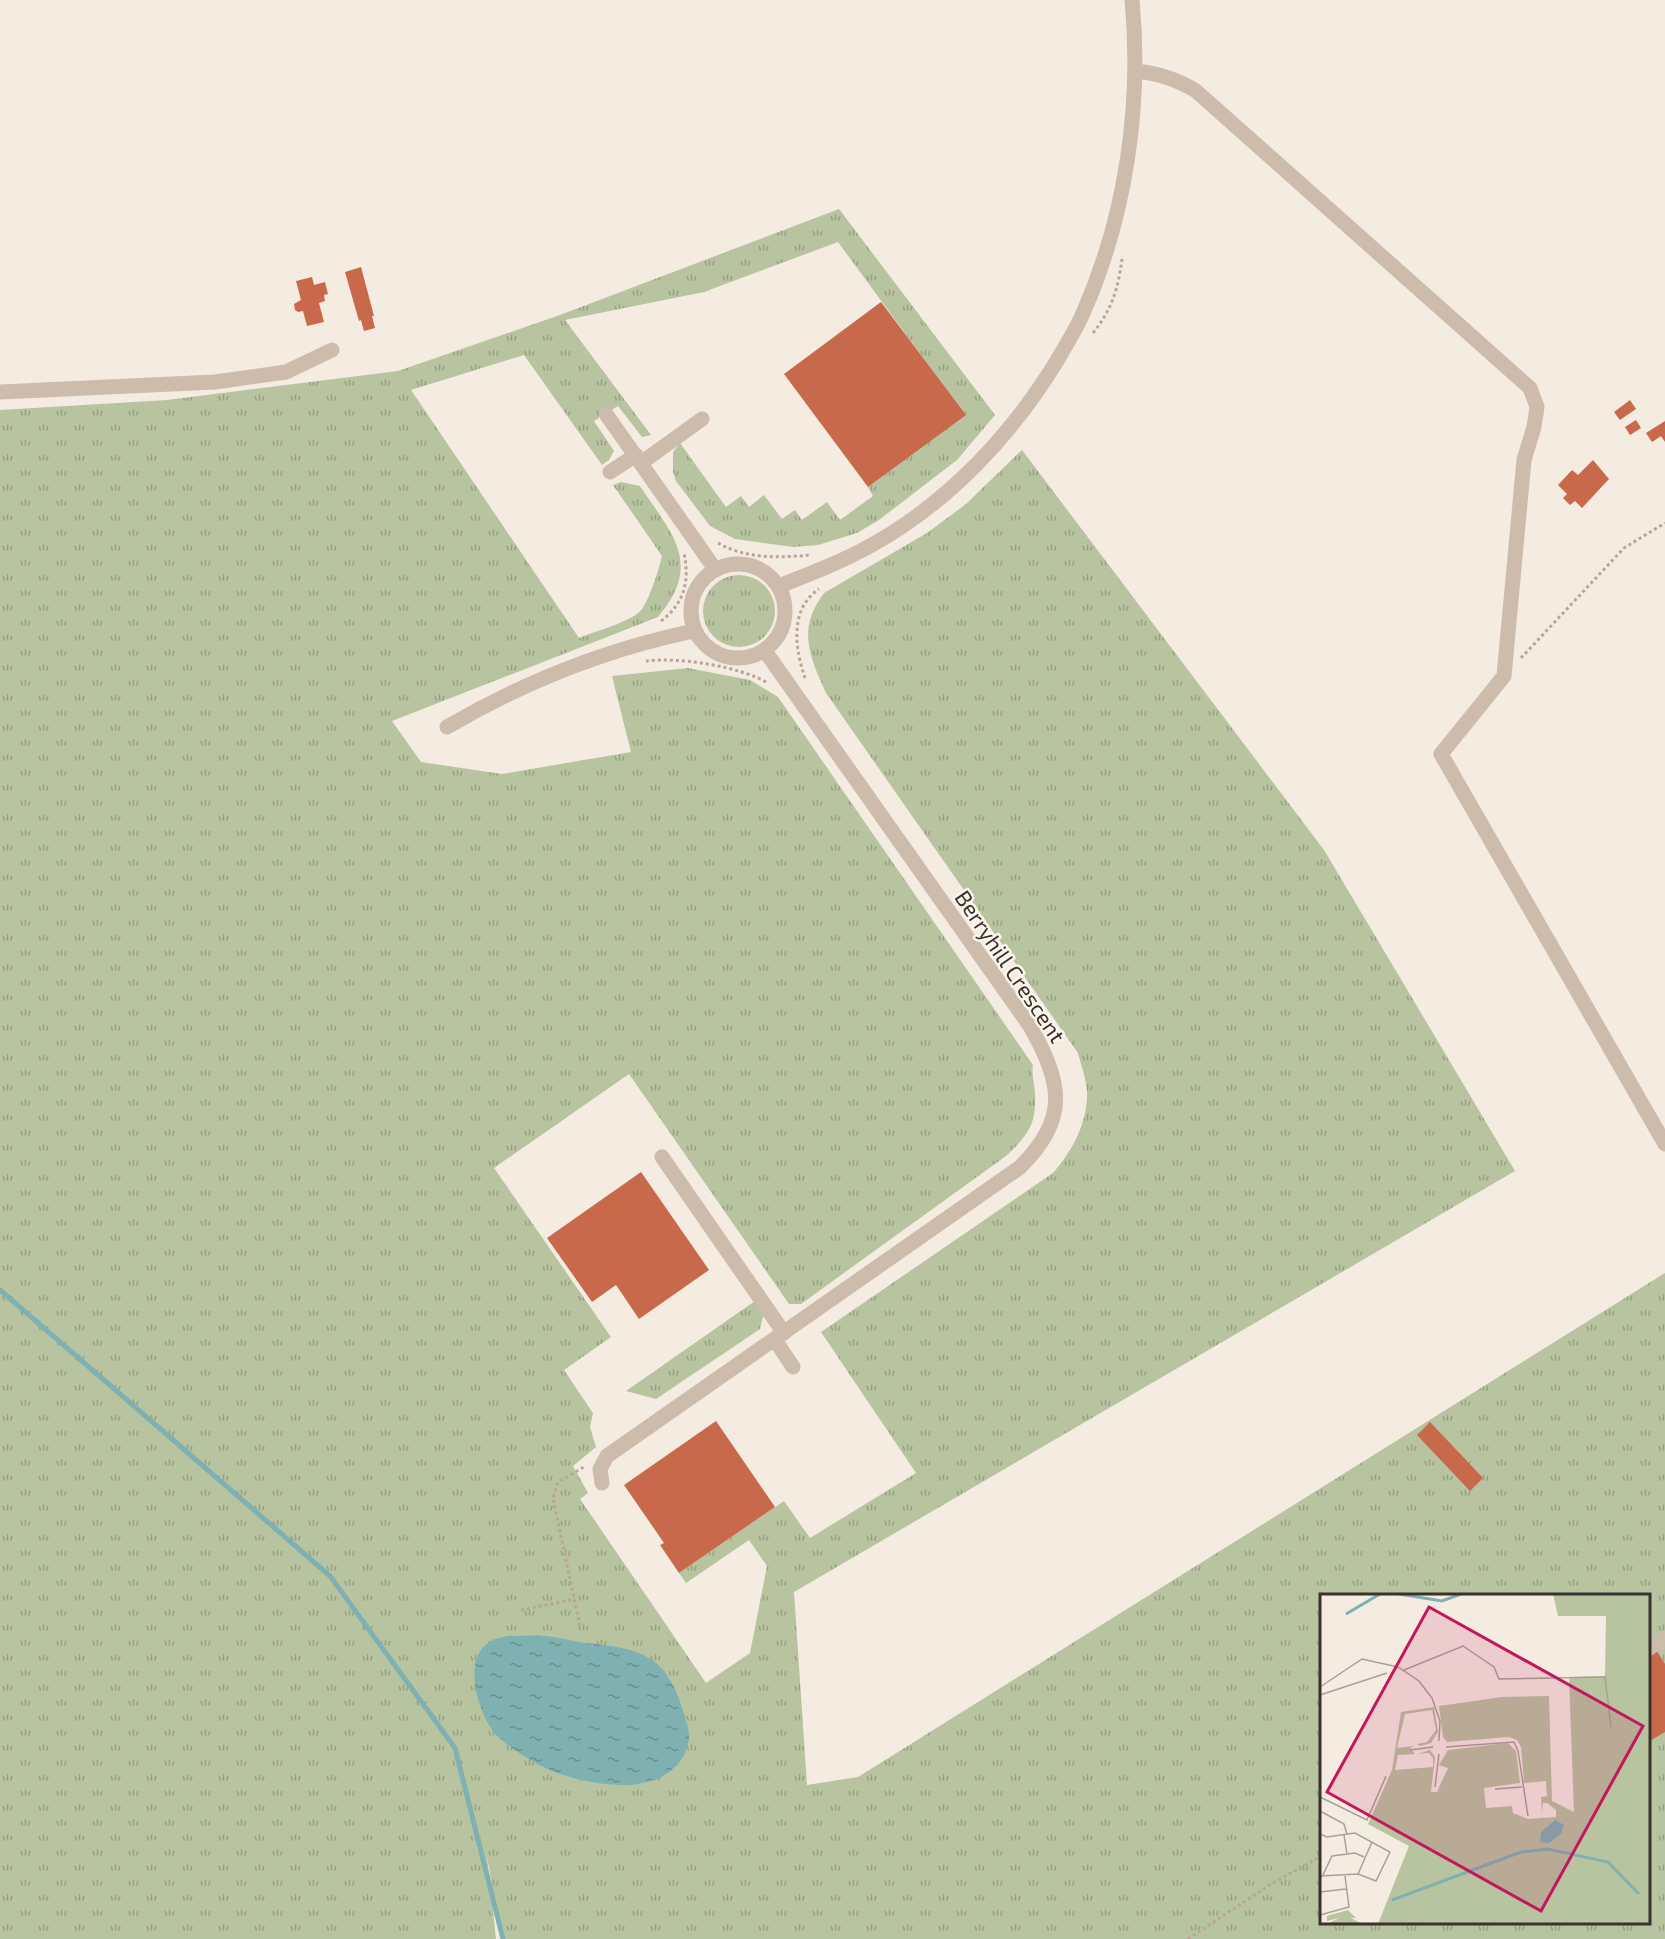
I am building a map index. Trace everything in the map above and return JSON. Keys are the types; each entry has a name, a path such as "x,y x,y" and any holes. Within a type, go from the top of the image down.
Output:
{"street":[{"path":"779,586 832,565 870,546 897,530 962,479 1024,412 1069,341 1096,282 1117,214 1123,182 1131,129 1135,71 1132,0"},
{"path":"1135,71 1161,75 1196,91 1530,388 1537,406 1534,427 1524,460 1504,676 1440,754 1665,1144"},
{"path":"0,392 215,382 286,372 332,350"},
{"path":"606,414 715,569"},
{"path":"610,472 638,459 702,419"},
{"path":"729,564 750,566 769,575 779,586 786,614 779,635 765,651 750,658 733,659 717,654 704,645 694,631 690,617 695,590 715,569 729,564"},
{"path":"447,727 481,707 576,665 662,638 694,631"},
{"name":"Berryhill Crescent","path":"607,1456 1019,1168 1045,1140 1057,1104 1054,1080 1046,1056 1030,1026 765,651"},
{"path":"662,1156 780,1336 793,1367"},
{"path":"602,1483 600,1469 607,1456"},
{"path":"1650,1648 1665,1638"}],"path":[{"path":"1087,340 1105,318 1118,287 1122,253"},
{"path":"1504,676 1624,548 1665,523"},
{"path":"716,542 739,552 767,557 812,555"},
{"path":"658,623 674,610 686,586 687,567 682,548"},
{"path":"807,681 800,663 797,627 804,604 822,587"},
{"path":"641,662 675,659 691,661 756,677 771,686"},
{"path":"580,1626 553,1498 554,1489 565,1476 607,1456"},
{"path":"521,1610 575,1599"},
{"path":"1188,1939 1271,1884 1320,1857"}],"green space":[{"path":"839,209 995,415 957,460 879,520 857,533 818,545 793,547 735,539 710,526 676,481 673,472 673,452 680,443 726,507 741,496 749,507 764,495 782,519 795,510 802,520 827,502 840,520 873,496 868,487 965,415 838,242 704,292 565,320 651,435 642,437 618,406 594,421 614,451 609,460 602,465 524,355 411,390 579,638 637,614 651,591 662,556 613,485 621,482 640,486 671,534 678,549 681,564 679,580 672,598 658,617 392,721 421,762 502,774 631,752 612,676 688,668 750,680 778,697 1033,1065 1034,1114 1029,1129 1020,1142 1006,1156 801,1304 789,1304 629,1074 494,1168 611,1337 564,1370 593,1413 590,1427 596,1447 573,1466 588,1493 580,1499 706,1683 750,1653 767,1566 749,1540 686,1583 679,1573 784,1501 810,1538 916,1473 821,1332 1053,1173 1073,1145 1085,1114 1087,1091 1078,1053 826,693 808,642 811,618 824,593 927,533 966,504 1022,450 1324,850 1515,1171 794,1592 807,1785 858,1777 1665,1273 1665,1939 503,1939 496,1914 487,1855 496,1939 0,1939 0,410 167,400 398,371 560,315"},
{"path":"739,575 759,581 769,591 775,611 769,631 759,641 739,647 719,641 709,631 703,611 709,591 719,581"},
{"path":"755,1301 763,1316 760,1329 656,1399 626,1391"}],"water":[{"path":"508,1636 555,1637 627,1649 651,1659 671,1681 687,1723 689,1739 680,1761 673,1769 654,1780 621,1785 585,1781 562,1774 539,1765 510,1747 496,1735 487,1722 478,1698 474,1671 482,1649 493,1640"}],"building":[{"path":"361,267 375,328 364,331 345,272"},
{"path":"312,277 314,285 325,282 328,294 324,295 325,301 319,303 324,322 307,326 303,311 295,310 294,304 301,300 296,281"},
{"path":"881,302 966,415 868,487 784,374"},
{"path":"1630,400 1636,409 1620,420 1614,412"},
{"path":"1636,420 1641,428 1630,435 1625,427"},
{"path":"1665,421 1665,442 1661,436 1652,442 1646,433"},
{"path":"1593,460 1609,479 1582,508 1575,501 1570,505 1563,498 1567,494 1558,485 1572,470 1578,475"},
{"path":"641,1172 709,1270 639,1319 616,1285 592,1302 547,1238"},
{"path":"716,1421 775,1507 679,1573 660,1545 664,1543 624,1485"},
{"path":"1430,1422 1483,1478 1470,1491 1417,1435"},
{"path":"1657,1651 1665,1664 1665,1732 1650,1741 1650,1656"}],"waterway":[{"path":"0,1290 330,1576 455,1748 503,1939"}]}
